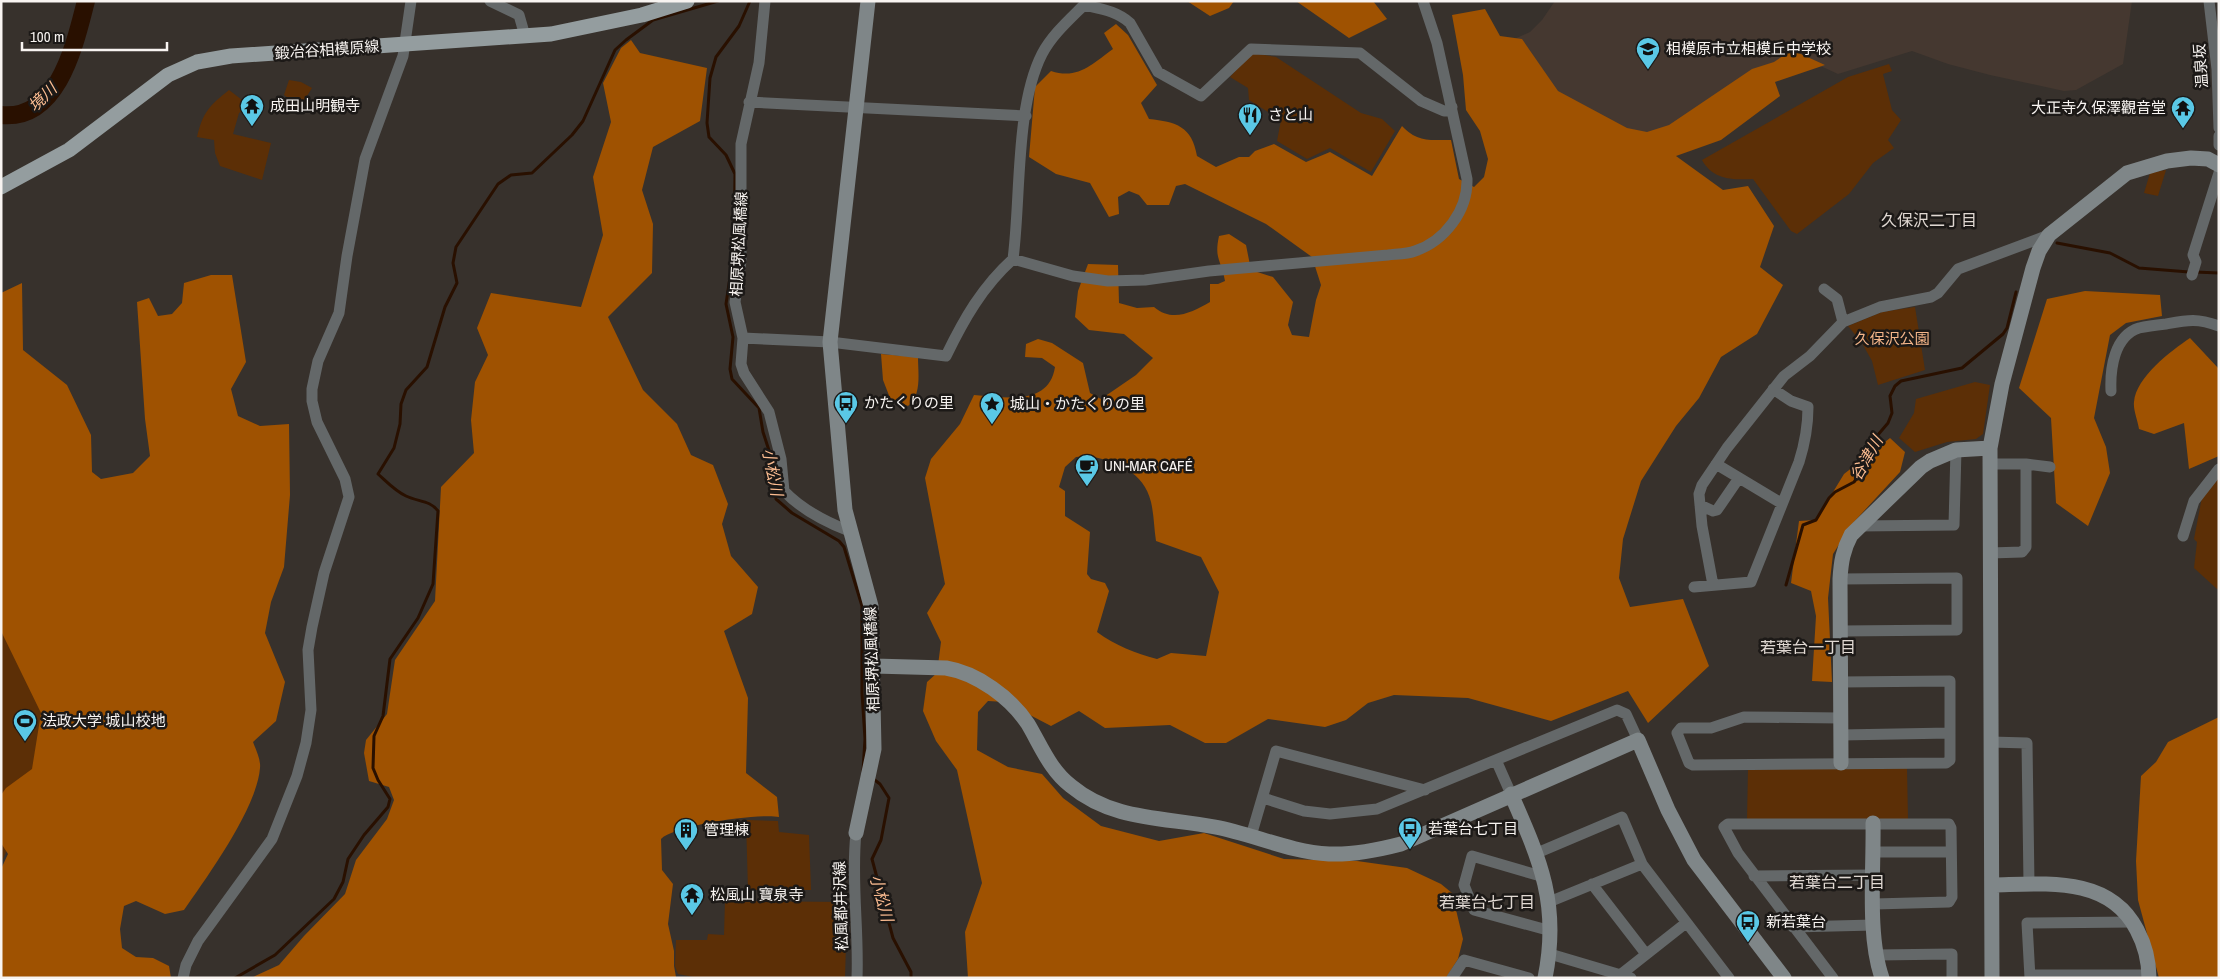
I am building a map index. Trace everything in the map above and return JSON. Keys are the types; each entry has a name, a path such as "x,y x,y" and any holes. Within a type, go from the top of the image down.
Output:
{"main road":[{"name":"鍛冶谷相模原線","path":"1,187 69,150 168,75 197,62 231,56 525,36 580,28 642,15 687,1"}],"street":[{"path":"183,978 188,959 198,941 272,839 297,776 306,743 311,710 308,650 312,627 324,573 349,497 346,479 317,422 312,402 312,389 318,361 339,313 344,270 366,159 406,44 412,1"},
{"path":"490,1 519,15 525,36"},
{"name":"相原堺松風橋線","path":"765,1 759,63 741,144 741,261 735,302 742,338 741,364 744,373 769,412 781,459 784,491 800,505 830,524 849,531 871,606 875,735 868,786 856,833"},
{"path":"849,531 845,510 830,342 868,1"},
{"path":"1013,259 1073,276 1108,281 1145,280 1209,271 1414,251 1446,232 1468,192 1467,179 1437,43 1423,1"},
{"name":"温泉坂","path":"2209,1 2217,69 2219,128"},
{"path":"742,338 830,342 946,356 974,302 993,277 1013,259 1026,116 1033,73 1042,52 1056,33 1085,3 1110,11 1130,23 1158,72 1201,96 1250,49 1360,53 1421,101 1444,111 1449,111 1452,107"},
{"path":"749,102 1026,116"},
{"path":"2219,136 2219,145"},
{"path":"1713,585 1700,505 1700,489 1716,464 1784,376 1810,356 1843,322 1880,307 1931,297 1938,293 1958,269 2049,235 2088,206 2114,182 2134,170 2167,161 2191,158 2208,159 2219,165"},
{"path":"2192,275 2196,262 2193,255 2219,173"},
{"path":"1992,978 1990,448 2002,384 2033,268 2039,251 2049,235"},
{"path":"1824,289 1837,299 1843,322"},
{"path":"2112,391 2111,379 2117,350 2124,338 2134,331 2199,319 2219,326"},
{"path":"1694,587 1751,582 1805,445 1808,407 1791,401 1773,389"},
{"path":"1841,763 1840,579 1844,547 1859,526 1921,467 1938,457 1956,450 1990,448"},
{"path":"1859,526 1954,525 1956,522 1956,450"},
{"path":"1716,464 1781,503"},
{"path":"1990,464 2026,464 2050,467"},
{"path":"1990,552 2022,552 2026,548 2026,464"},
{"path":"2183,536 2194,501 2219,469"},
{"path":"1700,505 1713,511 1717,510 1739,478"},
{"path":"1840,579 1957,578 1957,630 1840,631"},
{"path":"874,666 946,668 957,670 977,679 1015,708 1027,724 1046,757 1069,785 1102,805 1164,821 1215,826 1304,850 1330,854 1384,848 1400,844 1638,740"},
{"path":"1840,682 1950,681 1950,760 1946,763 1693,765 1689,763 1677,732 1681,728 1711,728 1744,717 1840,718"},
{"path":"1263,798 1304,811 1330,814 1377,809 1617,710 1626,714 1674,825 1694,860 1784,978"},
{"path":"1841,735 1950,733"},
{"path":"1991,742 2027,743 2029,884"},
{"path":"1251,836 1276,751 1425,790"},
{"path":"1496,760 1537,852 1544,876 1549,902 1550,931 1550,954 1545,978"},
{"path":"1537,852 1622,817 1642,864 1729,978"},
{"path":"1833,978 1754,876 1724,830 1726,825 1947,822 1951,828 1952,897 1947,904 1874,904"},
{"path":"1873,823 1874,925 1876,955 1882,978"},
{"name":"松風都井沢線","path":"856,833 854,865 858,936 857,978"},
{"path":"1873,852 1951,852"},
{"path":"1544,876 1472,856 1464,885 1474,910 1550,931"},
{"path":"1549,902 1642,864"},
{"path":"1754,876 1874,875"},
{"path":"1592,884 1646,954"},
{"path":"1992,885 2067,885 2090,890 2109,898 2134,922 2146,952 2149,976 2030,976 2026,923 2134,922"},
{"path":"1550,954 1625,976 1646,954 1686,924"},
{"path":"1793,927 1874,925"},
{"path":"1876,955 1952,954 1952,978"},
{"path":"1452,978 1464,960 1529,978"}],"shaded area":[{"path":"1187,1 1234,1 1229,8 1210,16"},
{"path":"1296,1 1373,1 1387,19 1349,38"},
{"name":"相模原市立相模丘中学校","path":"1555,1 2132,1 2123,64 2076,90 2064,91 1990,75 1948,64 1912,51 1838,74 1801,57 1651,145 1549,104 1512,40 1530,32 1542,20"},
{"path":"1485,9 1500,36 1522,39 1558,91 1627,128 1647,132 1669,125 1752,69 1774,62 1792,50 1825,65 1775,82 1780,96 1721,140 1676,156 1723,190 1748,186 1774,226 1760,267 1783,285 1757,334 1721,357 1699,398 1676,426 1641,481 1623,539 1619,578 1630,607 1683,599 1709,666 1648,723 1628,691 1551,721 1468,698 1394,695 1368,703 1346,720 1325,727 1268,719 1226,743 1205,743 1170,725 1105,728 1079,711 1051,726 1005,702 988,701 978,712 977,750 1008,767 1042,774 1063,798 1101,826 1159,841 1204,833 1284,859 1357,861 1407,868 1441,884 1452,893 1463,939 1458,959 1446,978 968,978 965,932 982,883 957,770 936,741 923,711 927,682 937,673 941,642 927,613 945,584 925,478 931,459 960,424 974,395 1023,397 1044,389 1051,380 1055,367 1042,358 1025,357 1026,344 1038,339 1052,343 1083,363 1090,393 1101,399 1136,375 1153,358 1124,334 1089,330 1075,317 1078,291 1088,264 1118,265 1119,303 1137,308 1154,307 1168,314 1182,314 1210,302 1210,284 1218,284 1225,281 1217,250 1219,236 1229,234 1246,245 1251,270 1273,277 1293,302 1288,325 1292,335 1309,337 1321,285 1312,257 1266,224 1185,184 1176,186 1169,205 1147,205 1139,195 1129,191 1118,197 1119,214 1109,217 1090,183 1056,174 1029,157 1035,87 1051,71 1061,73 1077,72 1091,65 1113,49 1104,33 1116,24 1128,35 1157,85 1141,103 1149,119 1181,127 1191,138 1197,156 1216,167 1239,157 1249,157 1255,151 1274,144 1306,162 1330,152 1372,176 1402,126 1413,135 1424,139 1451,140 1459,179 1474,187 1484,177 1488,159 1480,131 1466,110 1463,75 1452,15","holes":["1089,456 1119,465 1128,470 1142,483 1151,502 1156,541 1201,557 1219,592 1206,656 1171,653 1157,659 1126,648 1097,632 1109,591 1105,583 1091,579 1087,574 1090,532 1065,516 1065,491 1059,487 1065,467 1076,457"]},
{"path":"631,40 640,53 707,68 700,121 653,147 642,190 653,224 652,273 608,317 643,390 677,424 691,455 713,465 728,504 722,524 731,556 758,587 752,614 724,631 748,698 746,773 777,797 779,817 769,816 717,821 682,829 661,839 662,870 673,884 668,924 674,951 674,966 676,977 686,978 251,978 279,965 345,894 356,860 387,819 394,800 389,787 369,781 364,753 366,740 387,714 395,660 435,601 441,487 474,453 471,420 475,382 488,355 477,328 491,293 581,307 603,235 593,177 611,122 603,83 621,48"},
{"path":"211,275 232,275 246,362 231,389 238,416 260,426 289,424 290,495 284,567 271,602 265,633 285,682 276,721 253,742 259,758 260,768 257,784 241,822 230,842 184,910 165,914 136,901 124,906 120,929 122,948 136,957 153,958 169,966 171,978 1,978 1,869 8,854 1,843 1,795 6,788 32,769 41,713 1,631 1,293 22,283 23,350 67,385 91,435 92,472 101,479 133,473 150,456 145,419 137,302 149,298 158,316 172,314 182,303 184,283"},
{"path":"2085,291 2160,295 2162,316 2126,323 2110,335 2094,418 2106,447 2110,473 2088,526 2056,503 2051,418 2019,388 2047,299"},
{"path":"2190,338 2219,369 2219,456 2189,469 2184,423 2154,434 2139,429 2134,402 2141,383 2148,374 2164,357"},
{"path":"881,354 918,357 919,377 917,390 908,406 890,398 883,380"},
{"path":"1890,438 1905,452 1900,472 1852,524 1833,554 1828,598 1832,682 1812,681 1816,616 1811,591 1791,583 1799,521 1816,520 1844,474"},
{"path":"2219,717 2219,978 2159,978 2138,900 2136,861 2141,776 2156,762 2168,742"}],"green space":[{"path":"1252,53 1276,57 1361,113 1382,119 1395,131 1371,172 1330,148 1307,159 1277,141 1281,120 1249,100 1248,88 1230,77"},
{"path":"1889,64 1892,71 1883,74 1892,110 1901,120 1888,140 1894,148 1873,163 1849,194 1797,234 1791,231 1753,179 1731,179 1718,175 1712,172 1702,160 1848,77"},
{"path":"289,80 301,82 312,88 300,107 284,95"},
{"path":"229,90 250,106 239,113 233,134 271,143 262,180 220,166 215,153 214,140 197,137 204,115"},
{"path":"2166,170 2158,196 2144,193 2150,173"},
{"name":"久保沢公園","path":"1915,307 1925,370 1878,385 1872,361 1862,343 1848,326 1882,312"},
{"path":"1975,382 1990,385 1983,434 1976,439 1947,442 1915,452 1899,438 1914,413 1916,399"},
{"path":"2219,474 2219,588 2217,589 2194,568 2197,542 2194,539 2202,497"},
{"name":"法政大学 城山校地","path":"1,607 54,710 42,775 1,863"},
{"path":"1748,768 1907,768 1908,819 1747,821"},
{"path":"746,820 778,821 779,832 809,835 811,890 748,890"},
{"path":"725,901 843,902 847,909 845,978 699,978 678,974 675,966 676,940 707,940 708,934 724,935"}],"waterway":[{"name":"境川","path":"1,115 21,114 37,106 50,93 70,57 86,1"},
{"path":"235,978 275,955 334,899 343,882 348,859 364,835 388,807 390,799 373,768 374,736 383,716 390,659 418,618 433,584 438,511 428,503 402,494 378,474 394,448 400,424 401,404 406,390 427,367 445,307 457,283 453,263 456,247 498,184 511,175 532,173 572,135 583,121 615,50 653,20 718,1"},
{"name":"小松川","path":"750,1 739,26 716,57 710,78 707,123 709,137 726,155 735,174 734,251 726,304 733,337 730,369 732,379 759,408 763,432 774,466 776,499 792,513 839,541 844,547 862,606 862,693 865,739 863,771"},
{"name":"谷津川","path":"2057,243 2110,253 2139,268 2189,272"},
{"name":"谷津川","path":"2195,272 2219,273"},
{"name":"谷津川","path":"1786,585 1803,525 1816,520 1829,498 1835,492 1854,482 1861,473 1871,443 1888,423 1892,413 1890,396 1895,386 1901,381 1962,368 2003,334 2007,328 2016,292"},
{"name":"小松川","path":"872,778 880,784 889,798 881,840 872,859 893,938 911,972 911,978"}],"place":[{"name":"相模原市立相模丘中学校","path":"1648,70"},
{"name":"成田山明観寺","path":"252,127"},
{"name":"大正寺久保澤觀音堂","path":"2183,129"},
{"name":"さと山","path":"1250,136"},
{"name":"かたくりの里","path":"846,424"},
{"name":"城山・かたくりの里","path":"992,425"},
{"name":"UNI-MAR CAFÉ","path":"1087,487"},
{"name":"法政大学 城山校地","path":"25,742"},
{"name":"若葉台七丁目","path":"1410,850"},
{"name":"管理棟","path":"686,851"},
{"name":"松風山 寶泉寺","path":"692,916"},
{"name":"新若葉台","path":"1748,943"}],"district":[{"name":"久保沢二丁目","path":"1929,220"},
{"name":"若葉台一丁目","path":"1808,647"},
{"name":"若葉台二丁目","path":"1837,882"},
{"name":"若葉台七丁目","path":"1487,902"}]}
